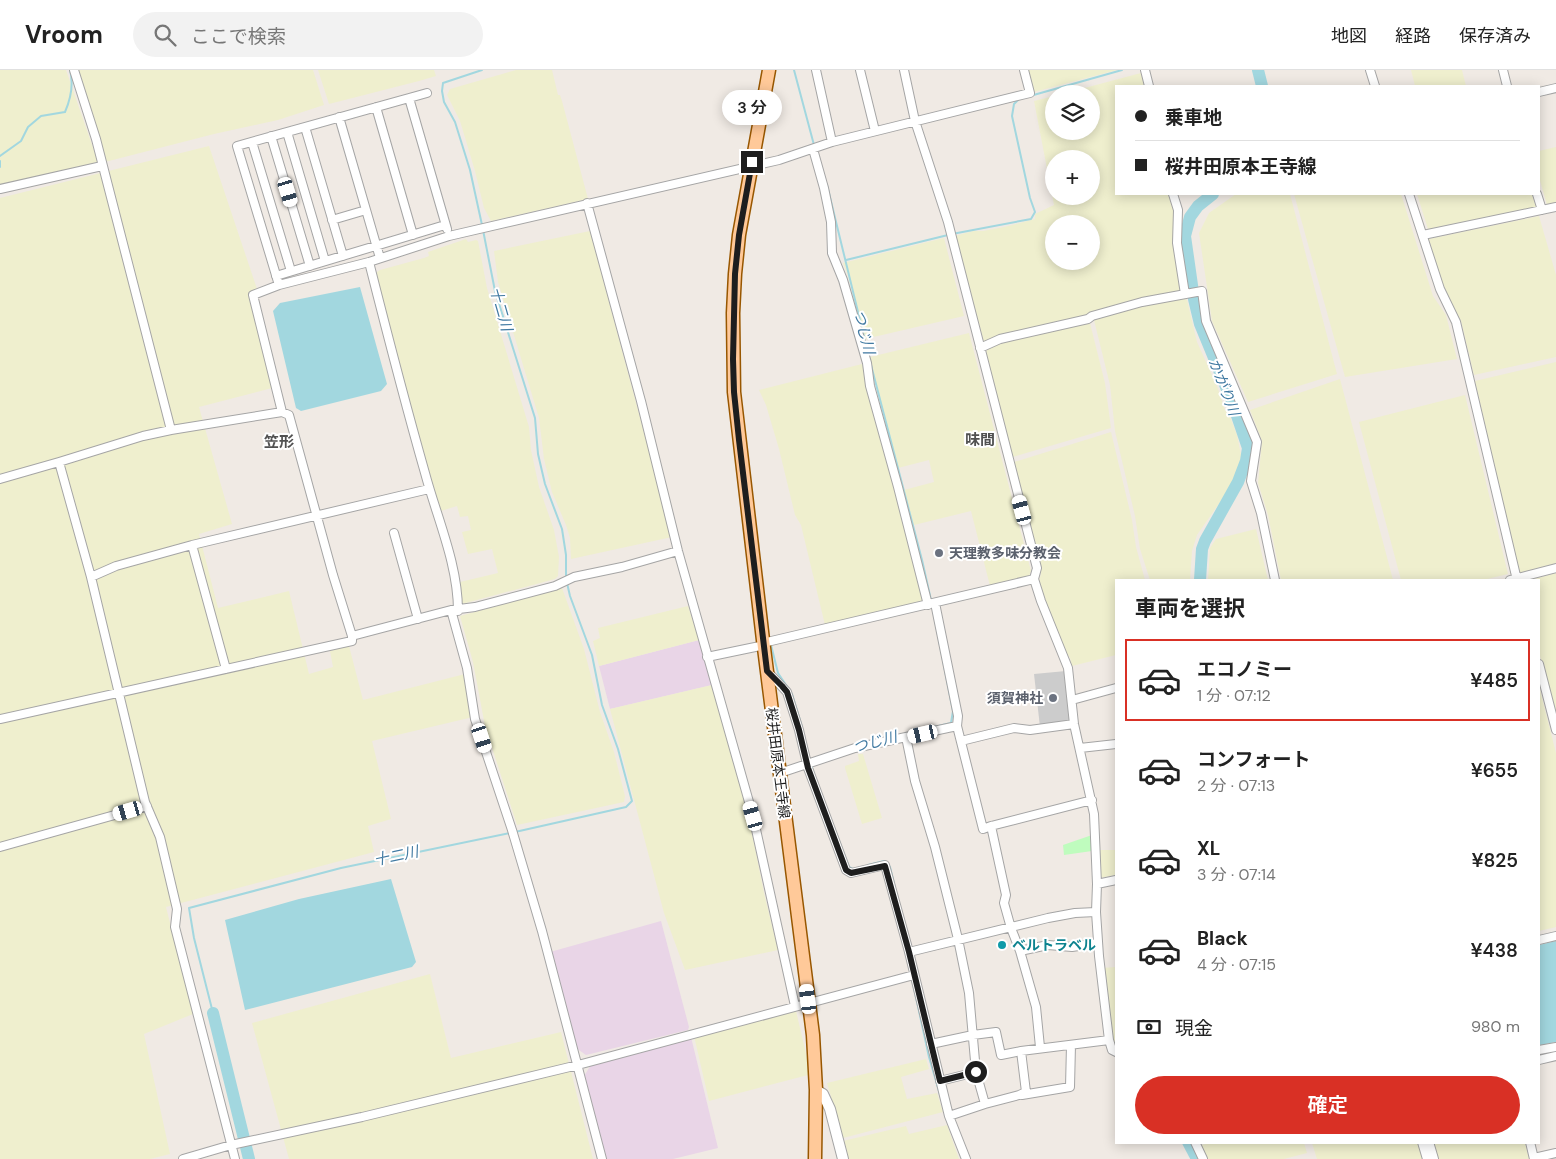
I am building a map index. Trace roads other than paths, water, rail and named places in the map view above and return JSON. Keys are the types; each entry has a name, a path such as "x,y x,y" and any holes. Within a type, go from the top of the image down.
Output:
{"main road":[{"name":"桜井田原本王寺線","path":"769,70 750,166 739,235 735,274 734,392 812,1035 816,1090 815,1159"}],"street":[{"path":"74,70 96,139 171,430"},
{"path":"816,70 832,142"},
{"path":"860,70 875,131"},
{"path":"904,70 915,121 948,222 1037,568 1034,580 1068,668 1074,724 1094,814 1098,942 1109,1040 1112,1050 1115,1052"},
{"path":"282,412 253,295 279,285 369,262 449,236 779,160 832,142 1030,93 1024,70"},
{"path":"1145,70 1149,85"},
{"path":"1370,70 1375,85"},
{"path":"1503,70 1507,85"},
{"path":"1540,92 1556,88"},
{"path":"279,285 237,146 427,93"},
{"path":"409,98 449,236"},
{"path":"376,108 413,235"},
{"path":"339,117 380,258"},
{"path":"305,127 343,256"},
{"path":"287,132 325,261"},
{"path":"271,136 310,266"},
{"path":"252,142 291,271"},
{"path":"813,149 831,222 832,253 843,280 867,364 870,386 931,604 958,716 957,726 983,829 1092,800"},
{"path":"0,189 102,166"},
{"path":"1173,195 1178,210 1177,243 1185,294"},
{"path":"1409,195 1440,289 1456,322 1515,579"},
{"path":"1537,195 1542,210"},
{"path":"587,203 639,392 678,551 753,816 794,1006"},
{"path":"1423,235 1556,207"},
{"path":"332,220 366,210"},
{"path":"276,276 445,225"},
{"path":"369,262 406,406 447,545 458,599 454,610 476,719 542,931 602,1159"},
{"path":"980,348 1000,339 1088,319 1092,316 1142,302 1202,291 1206,321 1257,442 1252,481 1261,513 1275,579"},
{"path":"0,479 143,436 282,412 289,415 352,636 352,641 120,694 0,719"},
{"path":"59,462 91,577 147,806 160,837 177,909 175,927 235,1159"},
{"path":"91,577 116,566 192,545 429,489"},
{"path":"394,532 418,619"},
{"path":"192,545 226,669"},
{"path":"352,636 454,610 475,608 555,586 574,577 622,567 678,551"},
{"path":"1518,579 1556,568"},
{"path":"707,657 1034,580"},
{"path":"1540,668 1556,730"},
{"path":"767,671 787,692 807,764 846,870 851,873 885,866 909,952 949,1116 966,1159"},
{"path":"1072,700 1115,688"},
{"path":"961,741 1014,728 1030,730 1074,724"},
{"path":"780,773 855,748 957,726"},
{"path":"906,737 915,782 936,847 958,940 969,993 976,1072 985,1104"},
{"path":"1080,748 1115,744"},
{"path":"0,847 147,806"},
{"path":"991,826 1005,886 1006,895 1004,903 1036,1007 1040,1048"},
{"path":"1097,884 1115,880"},
{"path":"909,952 1048,918 1096,912"},
{"path":"1540,940 1556,936"},
{"path":"1020,951 1048,945 1072,947 1098,942"},
{"path":"183,1159 231,1146 578,1065 794,1006 914,976"},
{"path":"931,1044 996,1032 1001,1055 1040,1048 1109,1040"},
{"path":"949,1116 1021,1095 1070,1087 1071,1045"},
{"path":"1540,1050 1556,1047"},
{"path":"1021,1095 1026,1092 1022,1051"},
{"path":"1540,1060 1556,1056"},
{"path":"940,1081 976,1072"},
{"path":"816,1090 824,1094 830,1109 843,1159"},
{"path":"1196,1144 1204,1159"},
{"path":"1423,1144 1427,1159"},
{"path":"1430,1144 1434,1159"},
{"path":"1530,1144 1534,1158 1556,1153"}],"water":[{"path":"360,287 387,384 381,391 301,411 296,408 273,311 280,303"},
{"path":"391,879 416,962 412,967 245,1010 225,920 299,899"},
{"path":"1556,941 1556,1042 1541,1045 1540,1044 1540,945"}],"waterway":[{"path":"0,156 21,141 28,127 41,116 65,112 71,91 70,70"},
{"name":"十二川","path":"482,70 443,83 442,91 444,102 455,122 470,170 482,225"},
{"path":"794,70 814,145"},
{"path":"1030,96 1122,70"},
{"name":"かがり川","path":"1258,70 1262,85"},
{"path":"952,234 1031,219 1035,212 1030,198 1012,116 1014,104 1019,99"},
{"path":"0,161 0,167"},
{"name":"つじ川","path":"827,185 868,353"},
{"name":"かがり川","path":"1200,579 1202,549 1238,482 1246,461 1248,448 1233,404 1200,324 1194,299 1185,236 1190,217 1198,206 1212,195"},
{"name":"十二川","path":"483,230 495,291 535,418 538,454 545,484 562,529 566,555 566,576"},
{"path":"846,260 948,235"},
{"name":"つじ川","path":"871,365 931,600"},
{"name":"十二川","path":"515,832 626,807 632,801 618,749 602,705 592,655 567,583"},
{"name":"つじ川","path":"909,733 951,723 953,711 933,610"},
{"path":"771,645 778,673 792,694 802,727"},
{"name":"つじ川","path":"811,765 816,780"},
{"name":"つじ川","path":"830,817 849,867 853,869"},
{"name":"十二川","path":"213,1013 194,938 189,908 341,868 510,833"},
{"name":"つじ川","path":"868,865 884,861 890,867 895,888"},
{"name":"つじ川","path":"912,979 929,1057 941,1098"},
{"name":"十二川","path":"213,1013 249,1159"},
{"name":"かがり川","path":"1189,1144 1197,1159"}],"place":[{"name":"天理教多味分教会","path":"939,553"},
{"name":"須賀神社","path":"1053,698"},
{"name":"ベルトラベル","path":"1002,945"}],"district":[{"name":"味間","path":"980,440"},
{"name":"笠形","path":"279,442"}]}
